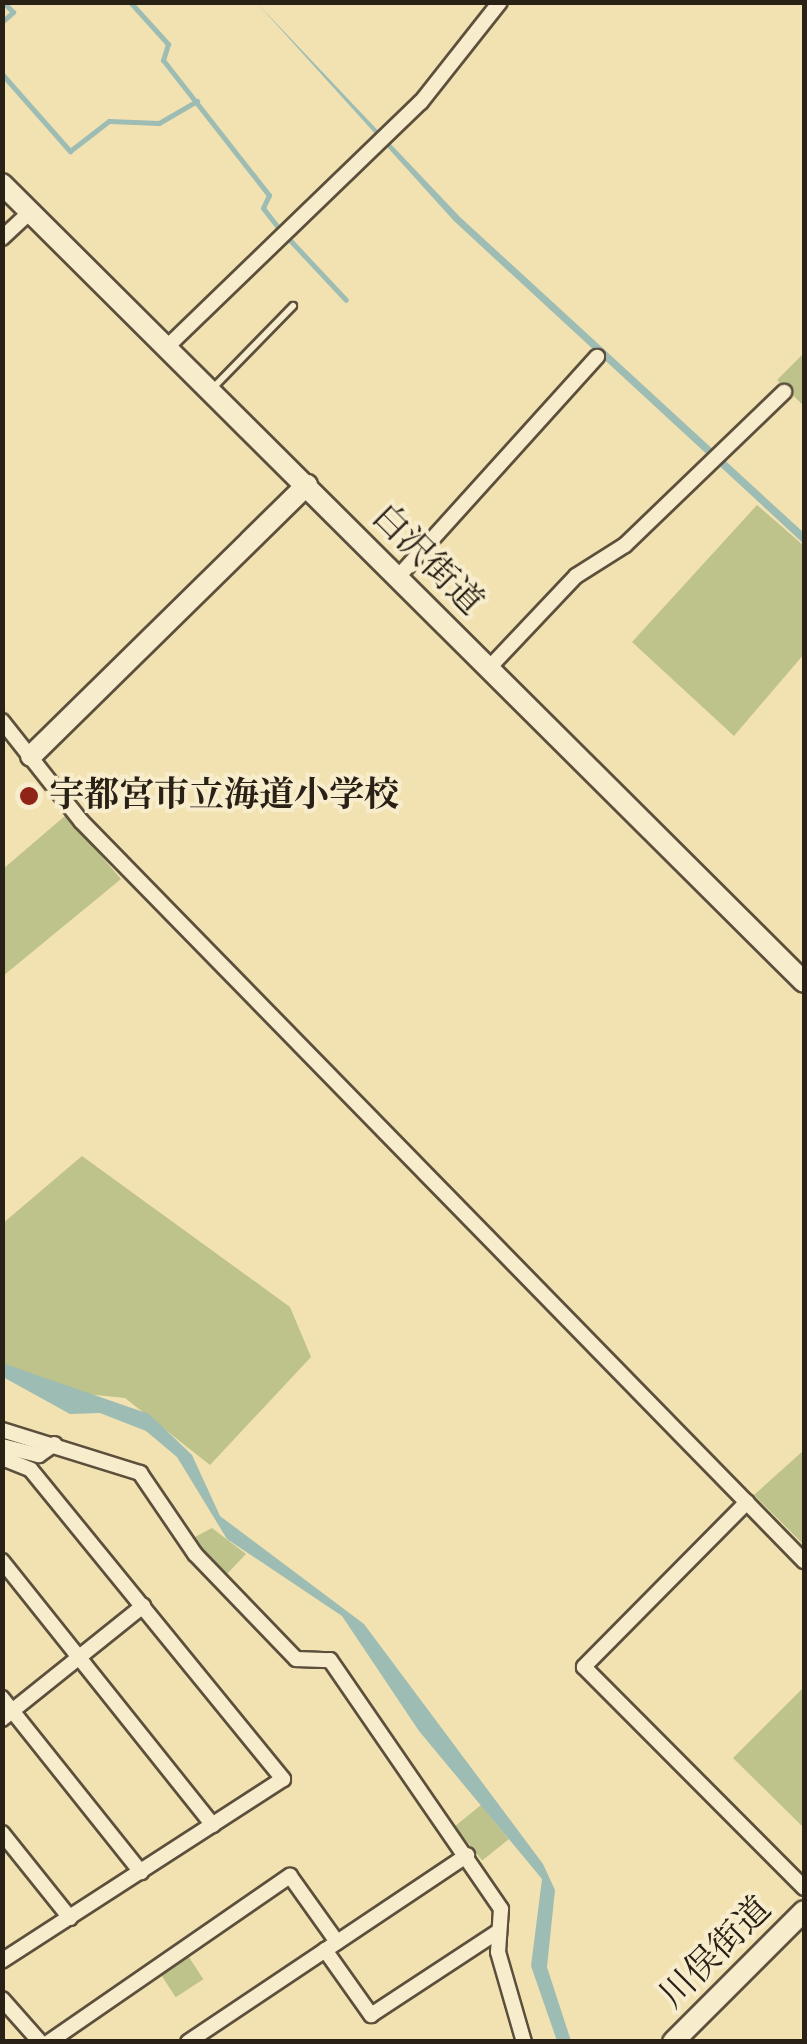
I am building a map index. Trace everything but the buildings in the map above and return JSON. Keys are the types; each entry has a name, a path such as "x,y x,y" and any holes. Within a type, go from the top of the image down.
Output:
{"main road":[{"name":"白沢街道","path":"2,184 169,344 488,669 804,982"},
{"path":"31,756 307,485"},
{"name":"川俣街道","path":"673,2042 804,1911"}],"street":[{"path":"169,344 422,102 500,2"},
{"path":"2,238 30,212"},
{"path":"398,577 597,358"},
{"path":"488,669 576,576 625,545 784,392"},
{"path":"2,721 82,820 804,1561"},
{"path":"2,1430 140,1473 195,1554 296,1659 330,1660 501,1909 500,1931 524,2042"},
{"path":"2,1446 39,1454 54,1444"},
{"path":"2,1458 32,1470 283,1780 2,1961"},
{"path":"747,1502 584,1667 804,1888"},
{"path":"2,1562 213,1825"},
{"path":"8,1715 143,1606"},
{"path":"2,1698 8,1715 141,1872"},
{"path":"2,1833 70,1918"},
{"path":"188,2042 467,1855"},
{"path":"48,2042 290,1876 372,2016 500,1931"},
{"path":"2,1998 40,2042"}],"lane":[{"path":"211,390 292,306"}],"green space":[{"path":"804,353 804,406 777,380"},
{"path":"757,505 804,546 804,654 734,736 632,642"},
{"path":"66,815 121,879 3,976 3,869"},
{"path":"82,1156 290,1307 311,1357 210,1465 125,1398 29,1388 3,1370 2,1224"},
{"path":"804,1450 804,1545 754,1495"},
{"path":"212,1528 246,1554 225,1576 191,1539"},
{"path":"804,1687 804,1828 733,1758"},
{"path":"481,1805 509,1839 482,1861 455,1826"},
{"path":"187,1954 203,1979 176,1997 159,1972"}],"water":[{"path":"257,3 460,217 804,533 804,544 454,221"},
{"path":"2,1363 149,1414 192,1455 220,1516 364,1624 543,1864 555,1890 547,1967 571,2041 557,2041 531,1966 542,1879 419,1731 342,1616 227,1539 177,1457 146,1431 100,1413 70,1414 3,1377"}],"waterway":[{"path":"2,22 13,12 3,2"},
{"path":"130,2 168,44 163,60 269,195 263,208 282,232"},
{"path":"2,74 70,151 109,121 159,123 197,101"},
{"path":"287,237 346,300"}],"place":[{"name":"宇都宮市立海道小学校","path":"29,796"}]}
